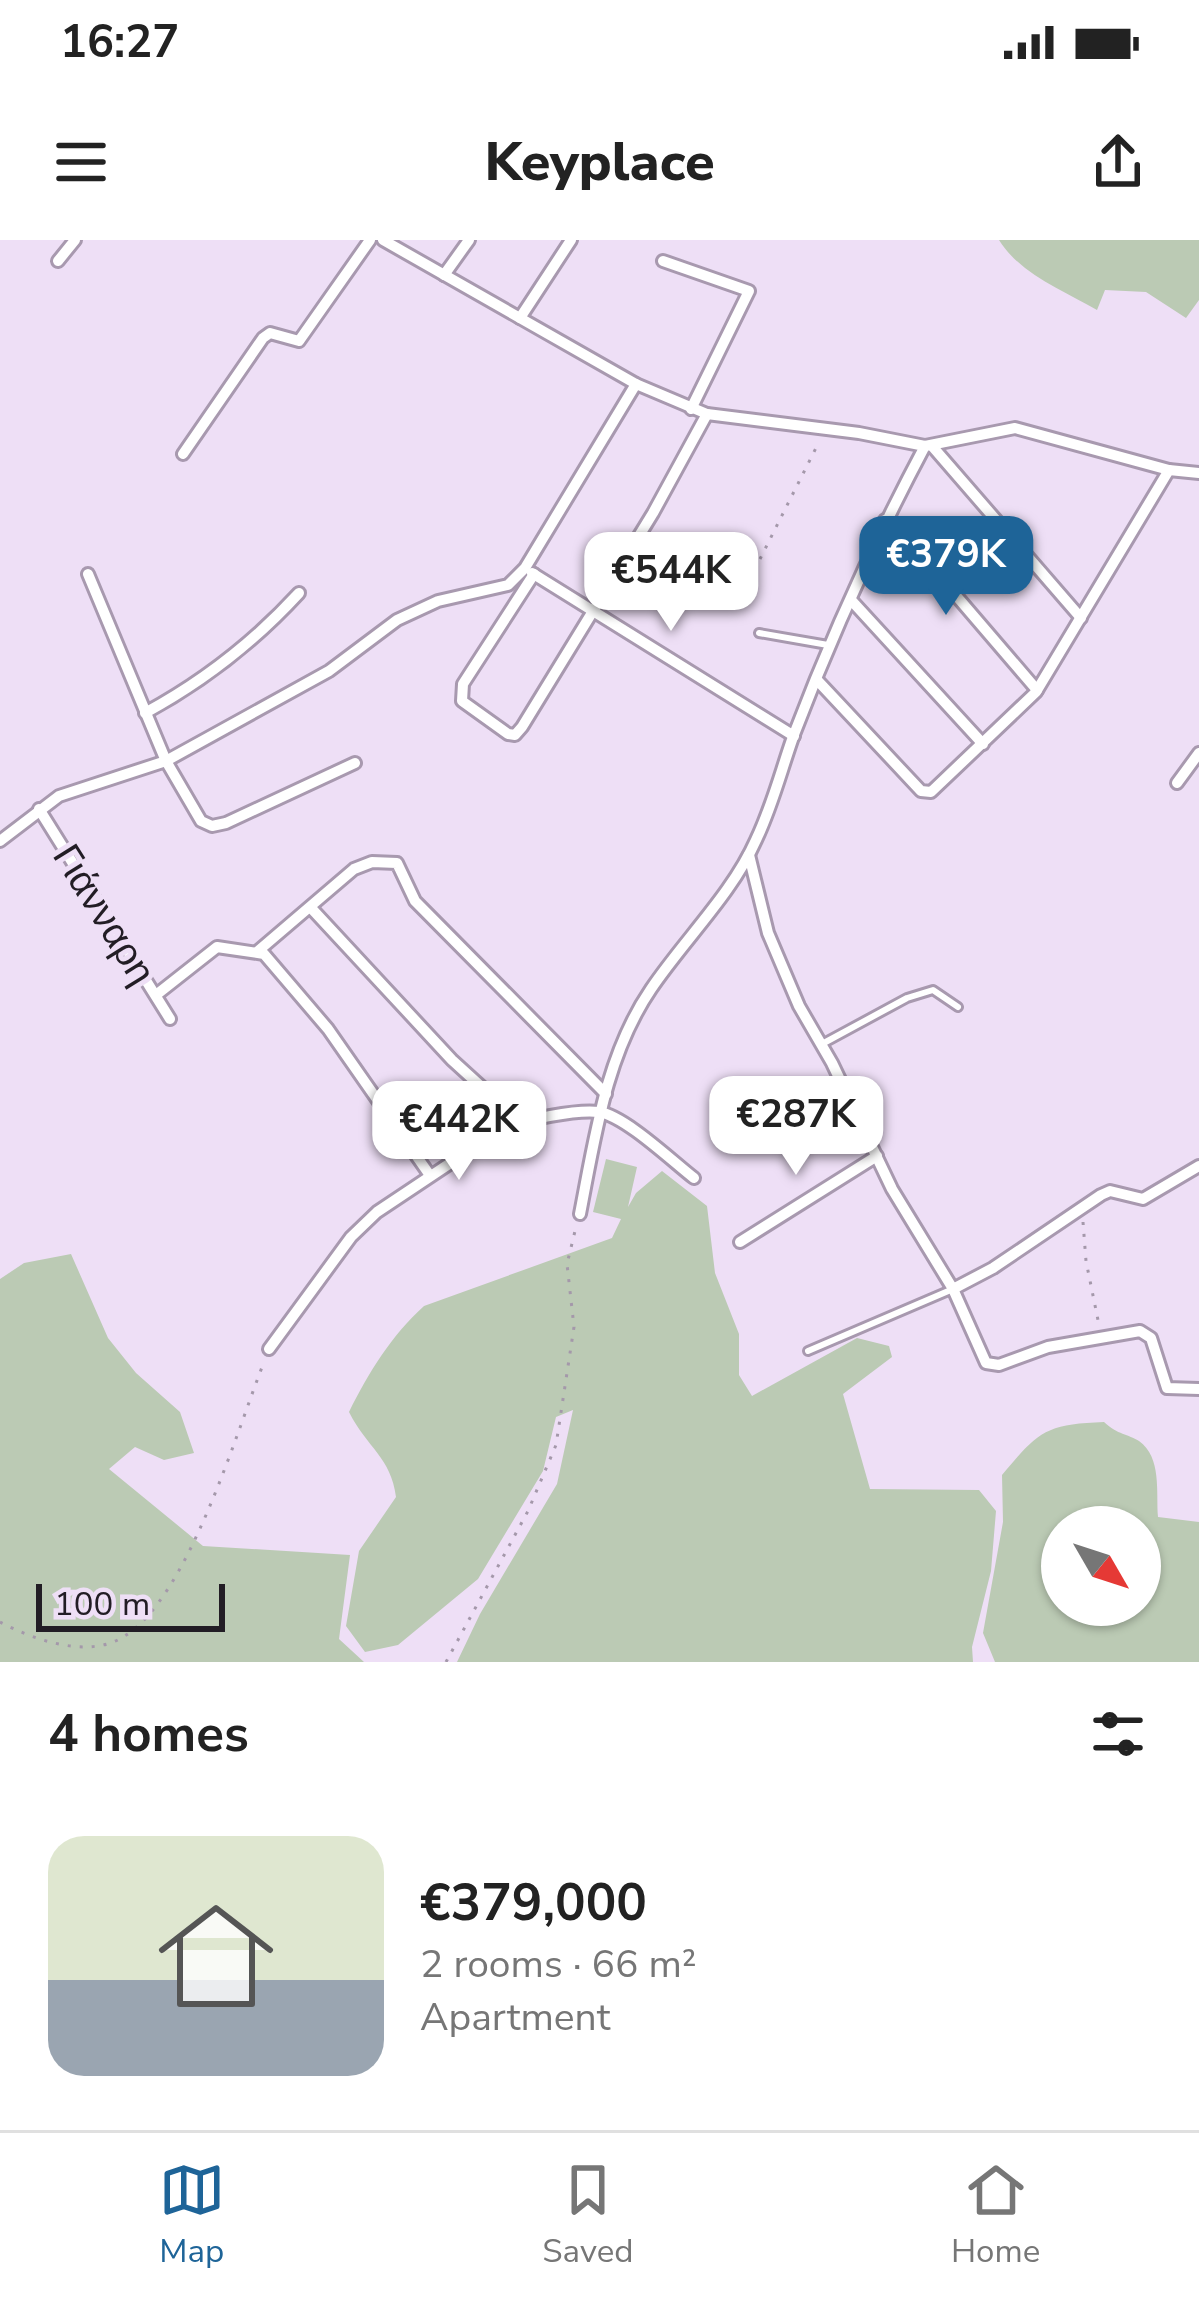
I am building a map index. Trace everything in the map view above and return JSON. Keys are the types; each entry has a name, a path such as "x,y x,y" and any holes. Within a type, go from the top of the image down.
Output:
{"street":[{"path":"58,261 75,240"},
{"path":"183,454 263,338 270,333 299,341 370,240"},
{"path":"383,240 636,384 707,414 928,446 1015,428 1169,470 1199,472"},
{"path":"444,275 469,240"},
{"path":"520,318 571,240"},
{"path":"663,261 749,291 692,409"},
{"path":"636,384 463,684 462,700 508,734 515,735 522,727 707,414"},
{"path":"580,1214 600,1112 622,1041 649,992 749,855 885,520 928,446"},
{"path":"928,446 1081,618"},
{"path":"817,680 921,791 932,792 1037,690 1169,470"},
{"path":"885,520 949,586 1037,690"},
{"path":"530,571 794,736"},
{"path":"0,841 59,796 166,761 329,671 397,620 438,601 508,585 530,571"},
{"path":"88,574 166,761 201,821 212,826 355,763"},
{"path":"146,713 188,690 262,633 299,592"},
{"path":"850,600 983,744"},
{"path":"1177,784 1199,753"},
{"name":"Γιάνναρη","path":"39,809 170,1019"},
{"path":"749,855 768,933 799,1006 892,1189 953,1288 986,1363 1000,1365 1048,1347 1097,1337 1146,1333 1167,1388 1199,1389"},
{"path":"258,951 354,869 372,862 398,863 415,901 606,1094"},
{"path":"311,909 452,1060 520,1122"},
{"path":"156,995 217,946 258,951 328,1029 429,1174"},
{"path":"268,1349 351,1237 377,1212 503,1128 600,1112 694,1178"},
{"path":"740,1242 877,1156"},
{"path":"953,1288 1110,1192 1142,1199 1199,1166"}],"lane":[{"path":"760,633 831,645"},
{"path":"822,1044 907,998 933,990 958,1006"},
{"path":"808,1351 953,1288"}],"path":[{"path":"760,559 825,430"},
{"path":"1082,1208 1086,1261 1098,1313 1097,1337"},
{"path":"446,1662 528,1511 556,1445 566,1405 574,1327 567,1264 580,1214"},
{"path":"0,1622 70,1646 89,1647 124,1637 139,1624 191,1554 268,1349"}],"green space":[{"path":"999,240 1199,240 1199,300 1186,318 1146,292 1105,290 1097,310 1031,272"},
{"path":"606,1159 637,1167 628,1207 636,1193 662,1171 707,1206 715,1273 739,1334 739,1375 752,1396 857,1338 889,1346 892,1357 843,1394 870,1489 979,1490 996,1511 991,1571 972,1647 973,1662 457,1662 557,1484 573,1410 556,1417 543,1471 478,1579 398,1645 365,1652 346,1626 359,1551 396,1497 384,1462 349,1412 365,1383 391,1342 424,1306 612,1238 621,1219 593,1212"},
{"path":"71,1254 108,1338 136,1373 180,1412 194,1453 164,1460 135,1447 109,1469 203,1546 350,1555 339,1639 364,1662 0,1662 0,1279 24,1263"},
{"path":"1104,1422 1139,1441 1151,1456 1157,1506 1041,1506 1041,1626 1161,1626 1161,1517 1199,1522 1199,1662 995,1662 983,1633 1003,1522 1002,1475 1035,1440 1055,1428"}]}
